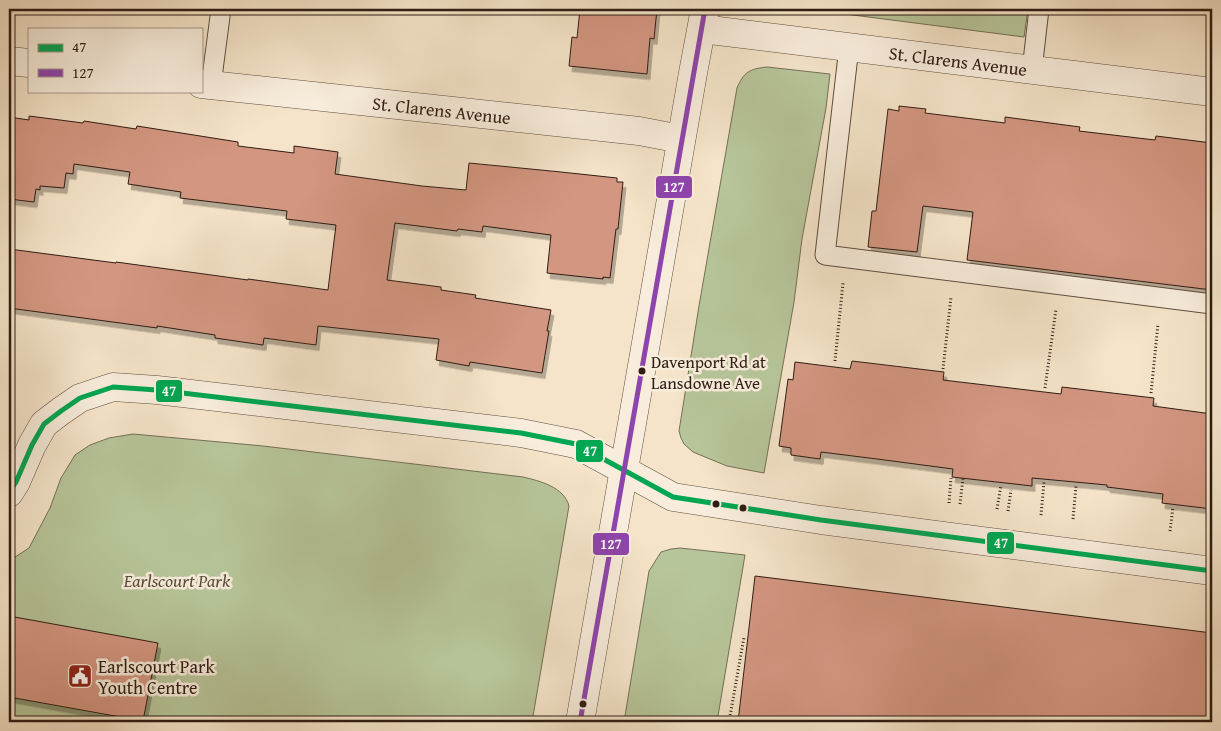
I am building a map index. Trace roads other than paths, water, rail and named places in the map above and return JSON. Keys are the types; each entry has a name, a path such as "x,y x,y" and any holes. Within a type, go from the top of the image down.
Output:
{"street":[{"name":"St. Clarens Avenue","path":"703,19 849,47 1212,92"},
{"path":"580,722 703,19"},
{"path":"9,61 28,63"},
{"name":"St. Clarens Avenue","path":"206,84 639,131 682,138"},
{"path":"9,493 44,424 80,398 113,387 157,390 521,433 576,444 673,497 821,520 1212,571"}],"lane":[{"path":"206,84 221,9"},
{"path":"1032,70 1039,9"},
{"path":"849,47 825,255 1212,304"}],"place":[{"name":"Davenport Rd at Lansdowne Ave","path":"642,371"},
{"name":"Earlscourt Park Youth Centre","path":"80,676"}],"park label":[{"name":"Earlscourt Park","path":"177,580"}]}
